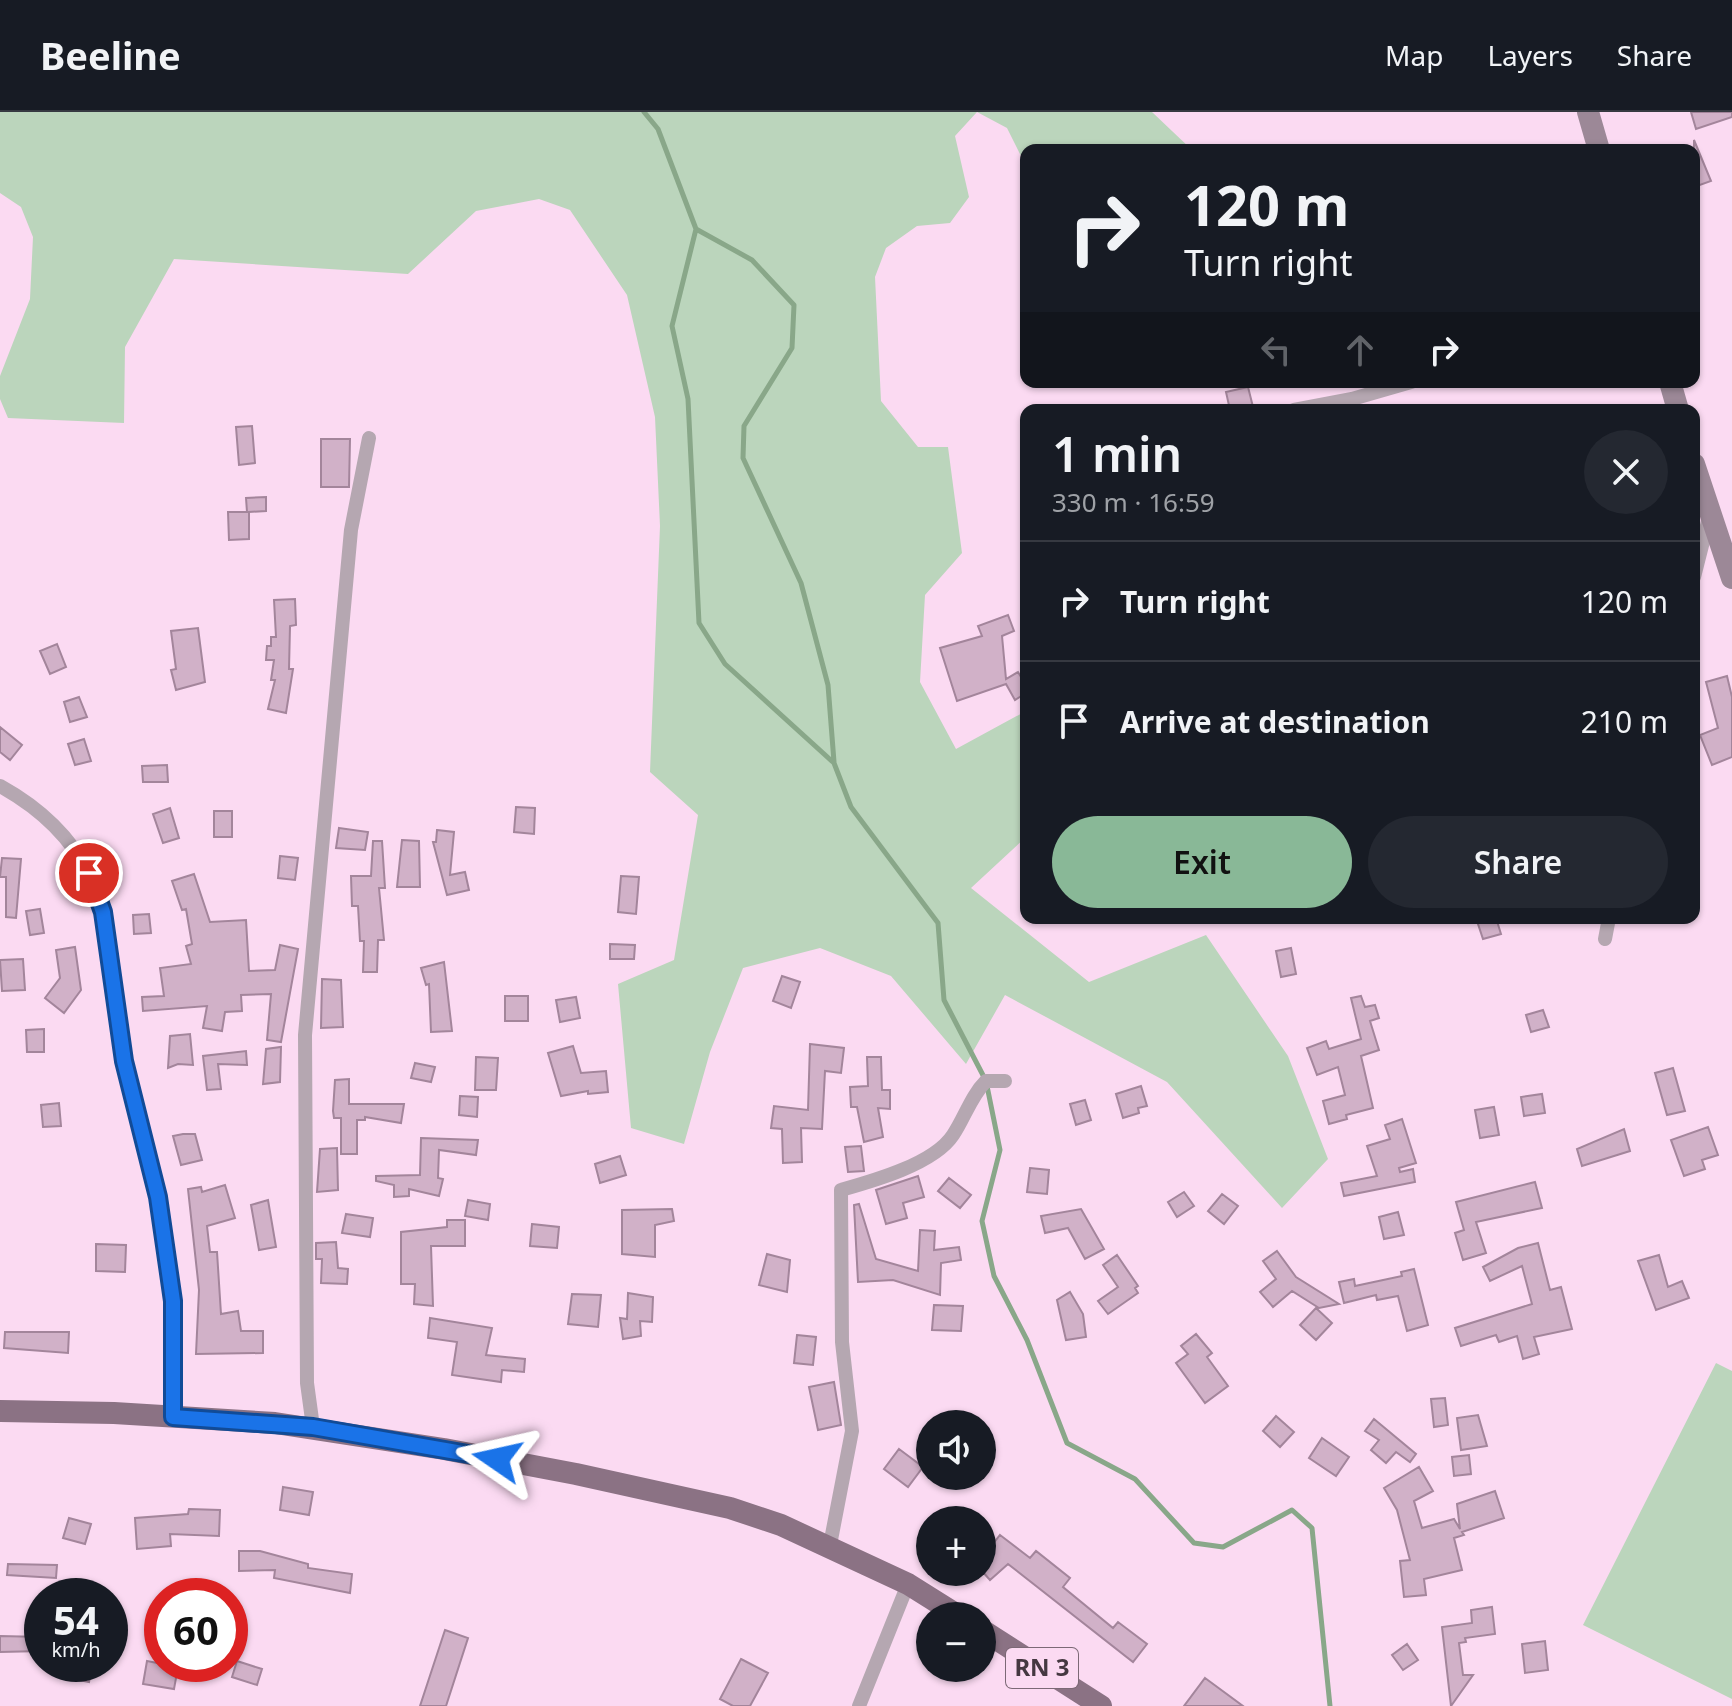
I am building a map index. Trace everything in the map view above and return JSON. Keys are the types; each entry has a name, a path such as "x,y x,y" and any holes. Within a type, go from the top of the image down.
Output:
{"main road":[{"path":"1588,112 1597,144"},
{"path":"1700,483 1732,578"},
{"path":"0,1411 173,1417 313,1427 576,1474 715,1505 781,1525 830,1545 937,1602"},
{"name":"RN 3","path":"996,1639 1101,1706"}],"street":[{"path":"1326,404 1390,388"},
{"path":"313,1427 307,1383 305,1035 351,530 369,438"},
{"path":"1700,553 1710,514"},
{"path":"0,786 33,805 58,829 89,873 103,912 124,1061 158,1197 173,1301 173,1417"},
{"path":"1605,939 1608,924"},
{"path":"830,1545 852,1431 842,1342 841,1190 889,1176 937,1149 951,1138 986,1081 1005,1081"},
{"path":"859,1706 908,1584"}],"green space":[{"path":"0,112 977,112 955,136 969,197 950,223 917,226 886,248 875,277 881,401 918,447 948,447 962,553 925,595 920,682 956,749 1020,714 1020,843 971,888 1089,982 1206,935 1288,1056 1328,1159 1282,1208 1167,1082 1005,995 966,1064 891,976 820,948 743,968 710,1052 684,1144 631,1128 618,984 674,960 698,815 650,772 660,526 655,417 627,295 570,210 539,199 476,211 408,274 174,259 125,347 124,423 8,418 0,399 0,376 30,299 33,237 21,207 0,193"},
{"path":"977,112 1152,112 1186,144 1020,144 1020,154 1007,128"},
{"path":"1716,1363 1732,1371 1732,1699 1583,1625"}],"building":[{"path":"1691,112 1732,112 1732,117 1696,129"},
{"path":"1700,154 1711,181 1700,185"},
{"path":"1248,388 1252,404 1229,404 1226,392"},
{"path":"252,426 255,463 239,465 236,427"},
{"path":"321,439 350,439 349,487 321,487"},
{"path":"266,497 266,511 249,512 249,539 229,540 228,512 247,512 246,498"},
{"path":"295,599 296,625 290,626 289,669 293,669 286,713 268,709 275,680 271,680 274,660 266,660 267,646 271,646 271,637 276,637 274,600"},
{"path":"1008,615 1014,631 1002,636 1006,679 1018,672 1020,675 1020,697 1015,700 1006,684 957,701 940,648 982,636 978,626"},
{"path":"198,628 205,682 176,690 171,670 176,669 171,631"},
{"path":"57,644 66,667 50,674 40,651"},
{"path":"1727,676 1732,697 1732,757 1712,765 1700,735 1718,728 1706,682"},
{"path":"79,697 87,717 70,722 64,702"},
{"path":"0,727 22,745 10,760 0,752"},
{"path":"84,739 91,761 75,765 68,744"},
{"path":"167,765 168,782 143,782 142,766"},
{"path":"516,807 535,808 534,834 514,832"},
{"path":"170,808 179,838 163,843 153,814"},
{"path":"214,811 232,811 232,837 214,837"},
{"path":"339,828 368,832 365,850 336,848"},
{"path":"437,830 454,832 450,875 465,872 469,890 447,895 433,842 436,842"},
{"path":"402,840 419,841 420,887 397,887"},
{"path":"373,841 382,841 385,888 379,888 384,940 378,940 377,972 363,972 364,941 360,941 358,906 352,906 351,876 371,876"},
{"path":"280,856 298,858 295,880 278,878"},
{"path":"2,858 21,859 16,918 6,917 6,877 0,877"},
{"path":"194,874 210,922 246,920 249,971 275,970 280,945 298,949 281,1042 267,1040 271,994 241,995 242,1011 225,1012 222,1031 203,1028 207,1006 143,1011 142,997 164,996 160,968 191,964 186,946 192,944 186,909 182,910 172,881"},
{"path":"621,876 639,877 636,914 618,912"},
{"path":"40,909 44,933 30,935 26,911"},
{"path":"149,914 151,933 134,934 133,915"},
{"path":"1478,924 1498,924 1501,934 1483,939"},
{"path":"610,944 635,945 634,959 610,959"},
{"path":"75,947 81,990 64,1013 45,998 60,978 56,950"},
{"path":"1291,948 1296,974 1281,977 1276,951"},
{"path":"23,959 25,990 2,991 0,960"},
{"path":"444,962 452,1031 431,1032 429,984 426,985 421,968"},
{"path":"782,976 800,982 791,1008 773,1001"},
{"path":"322,979 341,980 343,1027 321,1028"},
{"path":"505,996 528,996 528,1021 505,1021"},
{"path":"1361,996 1365,1007 1375,1005 1379,1018 1370,1021 1379,1050 1361,1056 1373,1108 1346,1115 1347,1119 1329,1124 1323,1101 1345,1095 1338,1067 1317,1075 1307,1048 1326,1041 1329,1049 1361,1039 1351,998"},
{"path":"576,997 580,1018 560,1022 556,1000"},
{"path":"1543,1010 1549,1027 1531,1032 1526,1015"},
{"path":"44,1029 44,1052 27,1052 26,1030"},
{"path":"190,1034 193,1065 178,1064 168,1068 170,1036"},
{"path":"810,1044 844,1048 841,1073 825,1071 822,1129 801,1128 802,1162 783,1163 782,1129 771,1128 774,1106 808,1110"},
{"path":"573,1046 581,1073 606,1071 608,1092 588,1094 588,1091 561,1096 548,1053"},
{"path":"281,1047 280,1082 263,1084 266,1049"},
{"path":"246,1051 247,1065 218,1064 221,1089 207,1090 203,1056"},
{"path":"476,1057 498,1058 496,1090 475,1090"},
{"path":"867,1057 881,1057 882,1090 890,1090 890,1109 878,1108 883,1137 864,1142 857,1107 851,1107 850,1087 868,1086"},
{"path":"415,1063 435,1067 431,1082 411,1078"},
{"path":"1673,1068 1685,1111 1667,1115 1655,1073"},
{"path":"349,1079 349,1104 404,1104 401,1123 365,1117 365,1120 357,1120 357,1154 341,1154 341,1118 334,1118 333,1111 335,1080"},
{"path":"1141,1086 1147,1106 1138,1108 1139,1113 1123,1118 1116,1094"},
{"path":"1542,1094 1545,1113 1524,1116 1521,1097"},
{"path":"460,1096 478,1097 477,1117 459,1115"},
{"path":"1085,1100 1091,1120 1076,1125 1070,1104"},
{"path":"59,1103 61,1126 43,1127 41,1105"},
{"path":"1494,1107 1499,1135 1480,1138 1475,1110"},
{"path":"1402,1119 1416,1163 1399,1168 1400,1172 1413,1169 1415,1182 1344,1196 1341,1183 1377,1176 1367,1146 1390,1139 1385,1125"},
{"path":"1708,1127 1718,1155 1702,1160 1705,1169 1684,1176 1671,1140"},
{"path":"1624,1129 1630,1151 1582,1166 1577,1149"},
{"path":"195,1134 202,1160 181,1165 173,1136"},
{"path":"421,1138 478,1140 476,1155 439,1150 438,1178 443,1179 439,1196 409,1189 409,1196 394,1197 394,1185 376,1181 376,1176 420,1175"},
{"path":"861,1146 864,1171 848,1172 845,1147"},
{"path":"337,1148 338,1190 317,1192 320,1149"},
{"path":"620,1156 626,1175 600,1183 595,1164"},
{"path":"1030,1168 1049,1170 1047,1194 1027,1192"},
{"path":"918,1176 924,1197 903,1203 907,1218 886,1224 876,1190"},
{"path":"949,1178 971,1195 960,1208 938,1191"},
{"path":"1535,1182 1542,1208 1476,1222 1486,1253 1463,1260 1455,1233 1464,1230 1456,1202"},
{"path":"225,1185 235,1218 207,1226 210,1252 217,1252 221,1314 238,1311 241,1331 263,1331 263,1353 196,1354 199,1290 188,1189 201,1187 202,1192"},
{"path":"1184,1192 1194,1206 1177,1217 1168,1202"},
{"path":"1222,1194 1238,1206 1224,1224 1208,1211"},
{"path":"268,1200 276,1247 259,1250 251,1205"},
{"path":"468,1200 490,1204 488,1220 465,1216"},
{"path":"859,1204 876,1259 918,1271 920,1230 935,1231 934,1250 959,1247 961,1260 941,1263 940,1295 893,1280 858,1282 854,1205"},
{"path":"672,1209 674,1221 655,1225 655,1257 622,1254 622,1210"},
{"path":"1081,1209 1104,1249 1085,1259 1068,1228 1045,1233 1041,1216"},
{"path":"1398,1212 1404,1235 1384,1239 1379,1217"},
{"path":"346,1214 373,1218 370,1237 342,1233"},
{"path":"447,1220 465,1220 465,1246 431,1246 433,1306 414,1304 415,1284 401,1284 401,1232 447,1227"},
{"path":"532,1224 559,1227 557,1248 530,1246"},
{"path":"336,1242 338,1268 348,1269 347,1284 321,1283 322,1259 316,1259 316,1243"},
{"path":"1538,1243 1550,1290 1561,1287 1572,1329 1534,1337 1539,1354 1523,1359 1517,1336 1499,1342 1496,1335 1461,1346 1455,1328 1532,1304 1522,1266 1490,1281 1483,1267 1518,1248"},
{"path":"96,1244 126,1245 125,1272 96,1271"},
{"path":"1277,1251 1296,1277 1339,1304 1319,1308 1292,1291 1273,1307 1260,1292 1276,1279 1263,1261"},
{"path":"767,1254 790,1260 787,1292 759,1285"},
{"path":"1117,1255 1138,1286 1135,1288 1138,1293 1108,1314 1098,1301 1118,1287 1103,1265"},
{"path":"1659,1255 1668,1287 1682,1281 1689,1298 1656,1310 1638,1261"},
{"path":"1414,1269 1428,1325 1407,1331 1398,1296 1377,1300 1376,1295 1344,1303 1339,1282 1354,1279 1355,1286 1402,1276 1401,1272"},
{"path":"1070,1292 1083,1314 1086,1337 1066,1340 1057,1300"},
{"path":"628,1293 653,1297 652,1322 640,1321 641,1336 623,1339 620,1318 627,1319"},
{"path":"572,1294 601,1295 598,1327 568,1324"},
{"path":"934,1305 963,1306 961,1331 932,1330"},
{"path":"1316,1308 1332,1323 1316,1340 1300,1325"},
{"path":"430,1318 492,1328 486,1355 525,1359 524,1372 502,1370 501,1382 452,1375 457,1342 428,1338"},
{"path":"5,1332 69,1332 68,1353 4,1348"},
{"path":"1196,1334 1212,1353 1207,1357 1228,1386 1205,1403 1176,1363 1188,1354 1181,1346"},
{"path":"797,1335 816,1337 813,1365 794,1363"},
{"path":"834,1382 841,1425 818,1430 809,1387"},
{"path":"1445,1398 1448,1425 1434,1427 1431,1399"},
{"path":"1478,1415 1487,1446 1461,1450 1457,1418"},
{"path":"1276,1416 1294,1432 1280,1447 1263,1431"},
{"path":"1374,1419 1416,1454 1410,1462 1396,1452 1386,1463 1371,1450 1379,1440 1365,1431"},
{"path":"1322,1438 1349,1457 1336,1476 1309,1458"},
{"path":"899,1449 916,1462 916,1476 908,1487 884,1469"},
{"path":"1469,1455 1471,1474 1454,1476 1452,1457"},
{"path":"1419,1467 1433,1491 1414,1501 1422,1528 1454,1519 1460,1529 1457,1504 1495,1491 1504,1518 1462,1532 1464,1535 1454,1538 1462,1570 1424,1579 1426,1595 1404,1597 1400,1561 1410,1560 1397,1510 1384,1488"},
{"path":"283,1487 313,1492 309,1515 280,1510"},
{"path":"189,1509 220,1510 219,1536 170,1534 171,1546 137,1549 135,1518 188,1514"},
{"path":"69,1518 91,1524 85,1544 63,1538"},
{"path":"1000,1535 1030,1558 1036,1551 1070,1578 1063,1587 1113,1628 1118,1622 1147,1644 1133,1662 1008,1564 996,1575 996,1540"},
{"path":"239,1551 260,1551 308,1564 308,1568 352,1574 350,1593 274,1578 275,1570 239,1571"},
{"path":"8,1564 57,1565 56,1578 7,1575"},
{"path":"1492,1607 1495,1634 1465,1638 1466,1642 1459,1643 1463,1675 1473,1675 1451,1706 1442,1627 1472,1623 1471,1610"},
{"path":"445,1630 468,1638 446,1706 420,1706"},
{"path":"0,1636 24,1637 24,1651 0,1652"},
{"path":"1545,1641 1548,1670 1525,1673 1522,1644"},
{"path":"1407,1644 1418,1660 1403,1670 1392,1655"},
{"path":"741,1659 768,1673 750,1706 733,1706 720,1699"},
{"path":"248,1665 262,1669 257,1685 248,1682"},
{"path":"144,1678 144,1682 175,1682 174,1689 143,1684"},
{"path":"1205,1678 1243,1706 1184,1706"}],"waterway":[{"path":"644,112 658,129 696,229 672,326 688,399 699,623 725,664 834,763 851,807 938,923 944,1000 986,1081 1000,1150 982,1221 994,1276 1027,1340 1067,1443 1135,1479 1194,1543 1223,1547 1292,1510 1312,1528 1330,1706"},
{"path":"696,229 752,260 794,305 792,348 744,426 743,458 801,583 828,685 834,762"}],"route":[{"path":"89,873 103,912 124,1061 158,1197 173,1301 173,1417 313,1427 497,1459"}]}
